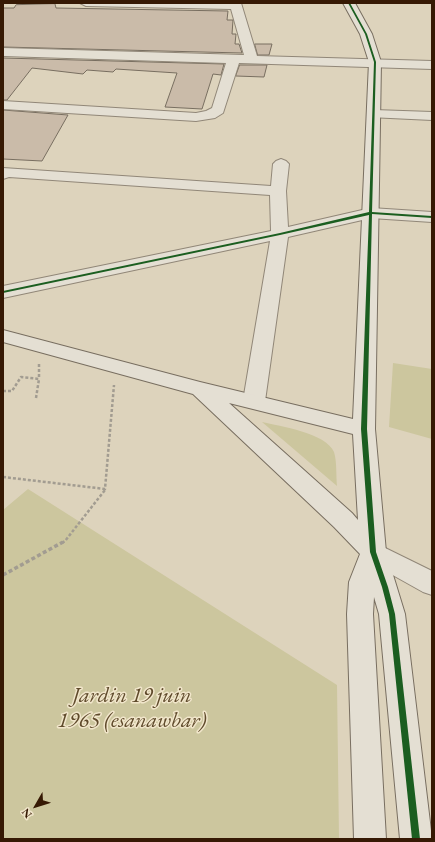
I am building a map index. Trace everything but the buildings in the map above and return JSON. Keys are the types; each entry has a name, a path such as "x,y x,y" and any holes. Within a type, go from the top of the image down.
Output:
{"street":[{"path":"86,3 235,5 251,58"},
{"path":"338,3 356,37 375,62"},
{"path":"349,3 366,34 375,62 364,429 373,552 385,587 392,614 416,839"},
{"path":"3,52 251,58 432,65"},
{"path":"3,105 196,117 210,115 218,110 234,58"},
{"path":"374,114 432,116"},
{"path":"254,401 280,234 278,191 281,164"},
{"path":"3,174 4,172 278,191"},
{"path":"3,292 280,234 371,213 432,218"},
{"path":"3,336 200,389 364,429"},
{"path":"200,389 343,520 373,552 432,584"},
{"path":"370,839 360,614 362,582 373,552"}],"path":[{"path":"3,574 65,541 105,489 116,366"},
{"path":"3,391 12,391 21,377 39,379 36,398"},
{"path":"3,477 105,489"}],"green space":[{"path":"393,363 432,369 432,439 389,427"},
{"path":"262,422 302,431 322,440 329,445 335,456 337,486"},
{"name":"Jardin 19 juin 1965 (esanawbar)","path":"28,489 337,685 339,839 3,839 3,510"}],"cycle path":[{"path":"349,3 366,34 375,62 364,429 373,552 385,587 392,614 416,839"},
{"path":"3,292 280,234 371,213 432,217"}]}
